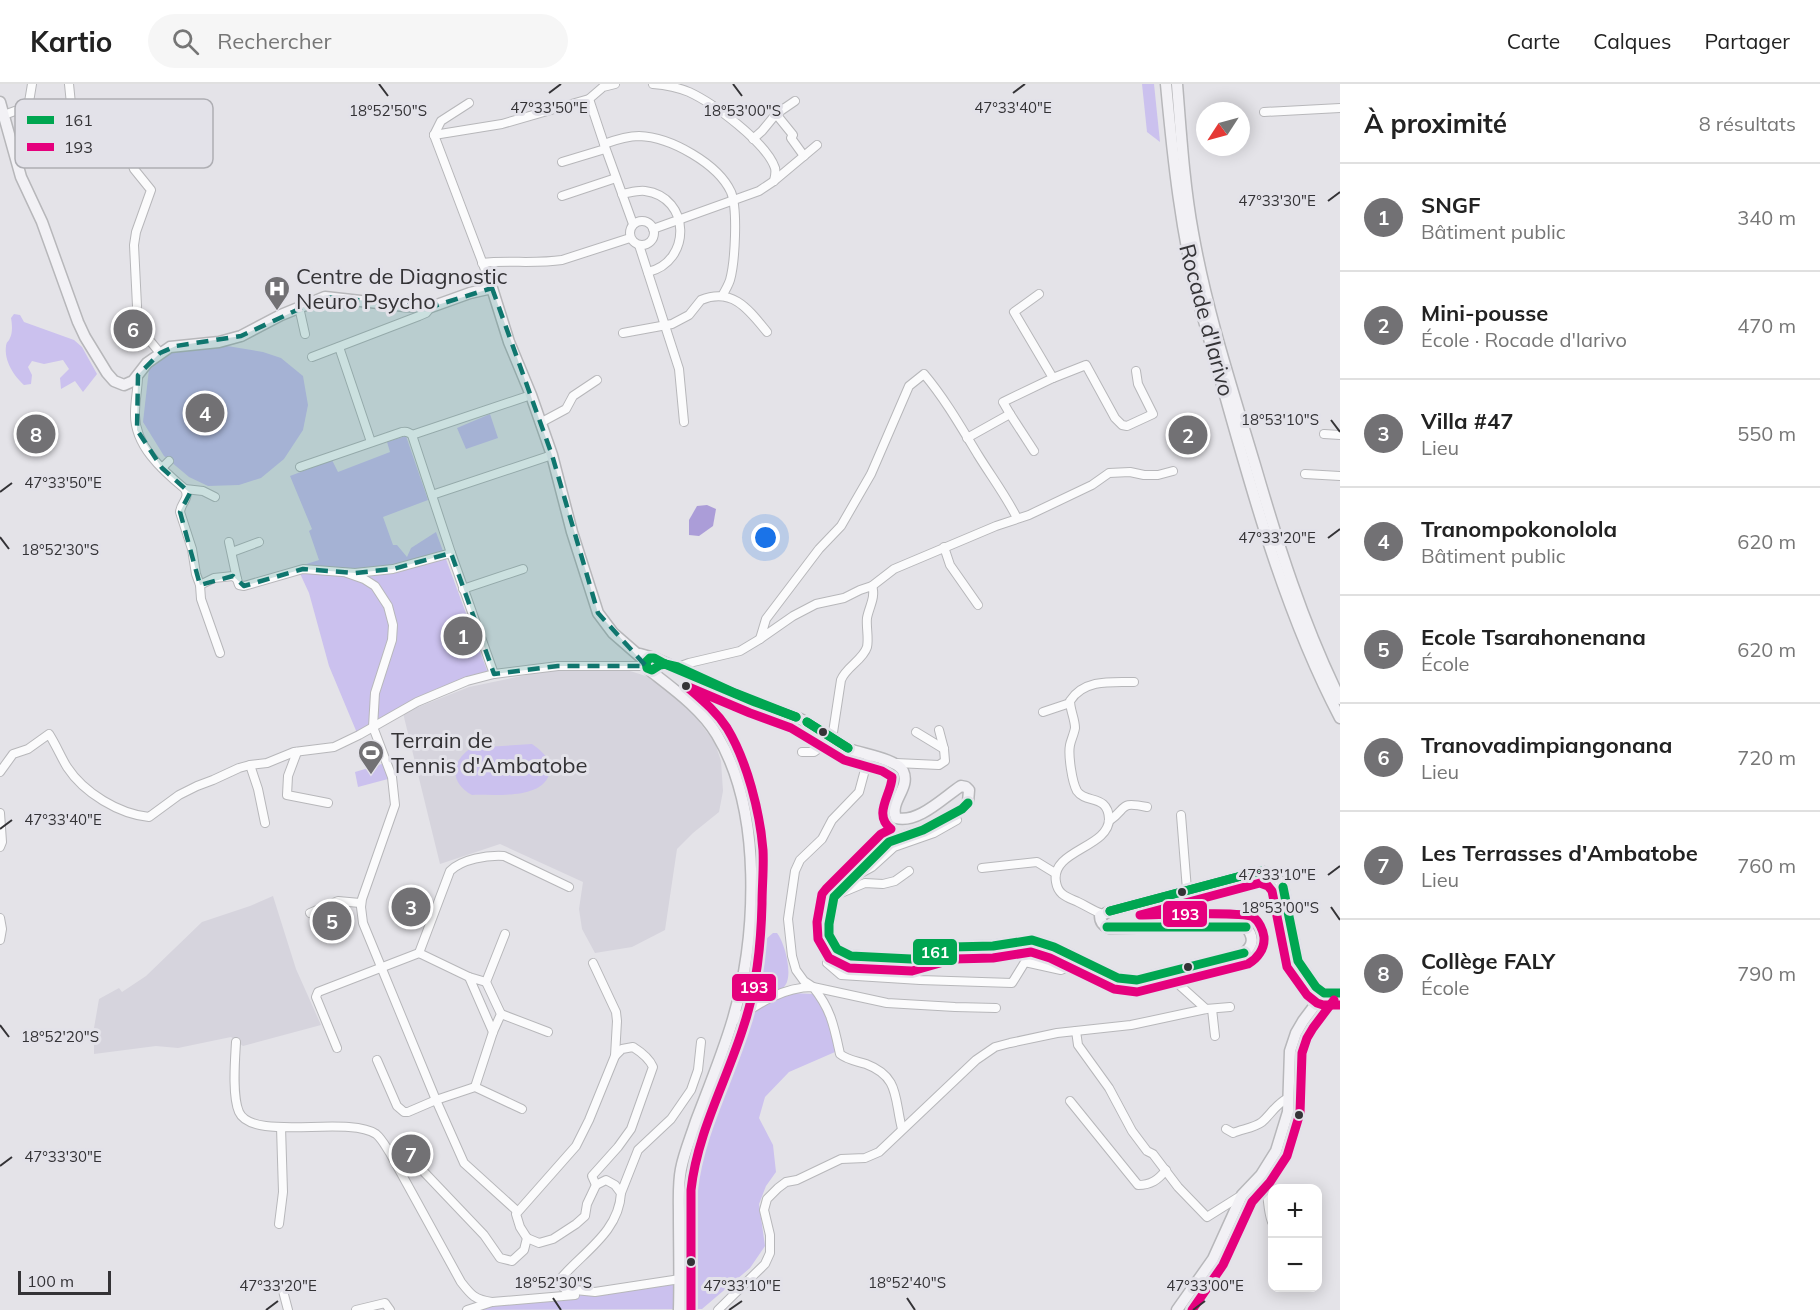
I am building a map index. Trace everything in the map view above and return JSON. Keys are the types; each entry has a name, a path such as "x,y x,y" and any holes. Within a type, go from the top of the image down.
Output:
{"street":[{"path":"30,99 32,84"},
{"path":"69,84 70,99"},
{"path":"434,135 502,124 589,99 603,87 615,84"},
{"path":"653,84 676,86 699,97 729,117 775,166 774,181"},
{"name":"Rocade d'Iarivo","path":"1166,84 1177,189 1200,307 1276,564 1310,652 1340,718"},
{"name":"Rocade d'Iarivo","path":"1177,84 1191,221 1211,314 1283,557 1317,647 1340,699"},
{"path":"589,99 633,224 630,238"},
{"path":"753,140 776,114 795,101"},
{"path":"0,102 15,155"},
{"path":"434,135 443,120 469,103"},
{"path":"1264,112 1340,108"},
{"path":"4,115 15,111"},
{"path":"776,114 793,135 791,138 804,156"},
{"path":"434,135 552,455 572,532 598,613 613,633 636,653 654,664 661,680 700,713 717,735 733,770 743,801 751,850 749,931 744,977 733,1021 688,1144 681,1170 679,1310"},
{"path":"562,162 615,140 640,136 682,148 710,167 728,187 734,201 732,266 729,281 722,296"},
{"path":"653,229 759,191 817,145"},
{"path":"19,168 42,222 72,308 85,337 107,373 120,384 128,384 147,363 160,353 176,346 219,342 241,336 325,297 431,307 492,288"},
{"path":"134,168 151,190 136,232 134,245 136,318 146,336 160,353"},
{"path":"562,196 616,178"},
{"path":"622,194 641,191 656,195 669,202 680,219 680,239 672,257 663,266 648,272"},
{"path":"633,224 643,221 650,224 653,229 651,241 639,245"},
{"path":"482,263 509,260 550,262 562,260 630,238"},
{"path":"630,238 639,245 679,369 684,422"},
{"path":"1039,294 1014,312 1053,378"},
{"path":"623,333 672,324 686,317 704,298 722,296 743,304 767,332"},
{"path":"300,307 306,334"},
{"path":"312,357 419,316 431,307"},
{"path":"339,347 371,442"},
{"path":"1034,451 1003,402 1086,364 1115,418 1122,425 1127,426 1153,414 1138,384 1136,371"},
{"path":"760,639 766,619 819,549 841,526 871,474 909,386 924,374 952,412 1017,518"},
{"path":"138,375 135,412 137,430 142,443 162,468 185,489 187,497 180,512 192,549 201,599 220,653"},
{"path":"540,423 566,409 573,396 597,380"},
{"path":"412,435 531,395"},
{"path":"967,438 1010,414"},
{"path":"300,467 405,431 412,435 494,674"},
{"path":"1324,434 1340,435"},
{"path":"432,495 552,455"},
{"path":"162,468 169,461"},
{"path":"678,667 740,651 816,604 844,598 872,586 894,569 1047,507 1109,473 1130,472 1158,475 1173,471"},
{"path":"1305,474 1340,476"},
{"path":"185,489 203,491 215,497"},
{"path":"229,542 237,579 241,586 303,569 347,573 393,569 451,554"},
{"path":"232,552 259,542"},
{"path":"944,547 950,565 978,605"},
{"path":"463,589 523,568"},
{"path":"347,573 375,586 388,606 393,624 392,639 375,693 373,727 392,777 395,805 360,903 363,923 464,1163 517,1211"},
{"path":"200,585 214,578 233,576 237,579"},
{"path":"802,752 814,752 832,739 841,680 844,673 867,647 867,618 875,593 872,586"},
{"path":"0,772 13,754 28,749 49,734 67,767 82,787 101,800 139,816 149,817 179,795 197,786 250,765 267,763 297,752 334,747 417,702 466,681 494,674 558,666 654,664 678,667 755,702 801,719 844,747 894,763 939,765 945,761 939,730"},
{"path":"1103,914 1092,911 1061,894 1056,884 1055,873 1060,863 1096,839 1105,830 1108,821 1103,804 1081,795 1075,787 1069,753 1075,728 1070,703 1071,698 1087,687 1103,682 1134,682"},
{"path":"1043,712 1070,703"},
{"path":"916,732 944,749"},
{"path":"297,752 288,776 287,795 328,803"},
{"path":"869,755 859,792 832,820 822,839 800,860 795,871 788,919 792,957 796,969 828,1007 840,1054 884,1073 891,1081 902,1129"},
{"path":"894,763 902,769 905,777 902,791 894,807 896,819 903,820 919,816 961,786 969,790 968,803 955,814 931,826 889,842 834,897 830,911 830,935 837,949 850,956 910,958 952,947 993,946 1032,940 1054,947 1118,978 1137,980 1244,953 1252,941 1251,933 1246,927 1222,926 1109,928 1103,925 1100,916 1110,910 1260,871 1280,879 1298,961 1316,987 1324,993 1340,993"},
{"path":"250,765 265,823"},
{"path":"1108,821 1126,805 1147,807"},
{"path":"0,813 2,842 0,847"},
{"path":"1180,816 1187,890"},
{"path":"856,873 872,867 894,847 934,833 957,820"},
{"path":"419,953 450,871 460,864 492,856 504,856 568,887"},
{"path":"982,868 1037,862 1055,873"},
{"path":"834,897 852,887 866,883 883,884 895,881 909,871"},
{"path":"310,913 338,901 360,903"},
{"path":"0,918 2,929 0,940"},
{"path":"505,934 486,982 501,1014 548,1032"},
{"path":"337,1048 316,995 320,992 419,953 469,977 486,982"},
{"path":"827,963 841,975 1012,983 1025,962 1061,969 1068,967 1071,956"},
{"path":"424,1172 484,1235 500,1258 512,1261 524,1250 527,1239 516,1218 517,1211 576,1146 615,1056 616,1012 593,963"},
{"path":"1166,973 1209,1009 1215,1036"},
{"path":"469,977 493,1032"},
{"path":"733,1021 756,1005 787,990 813,987 887,1003 996,1008"},
{"path":"1076,1030 1078,1045 1109,1088 1132,1131 1178,1187 1207,1217 1242,1195 1261,1175 1276,1151 1288,1112 1290,1051 1296,1033 1324,993"},
{"path":"718,1310 765,1264 770,1253 770,1235 764,1210 767,1199 778,1188 786,1182 797,1180 841,1159 865,1158 879,1152 989,1050 1010,1042 1076,1030 1131,1025 1230,1007"},
{"path":"475,1087 501,1014"},
{"path":"236,1042 234,1070 238,1110 243,1118 250,1123 281,1127 366,1129 379,1136 461,1282 480,1301 559,1298 680,1279"},
{"path":"595,1292 575,1290 568,1292 561,1285 561,1281 613,1222 621,1193 638,1150 671,1119 691,1090 698,1070 701,1042"},
{"path":"596,1185 592,1176 631,1129 652,1068 651,1061 633,1047 622,1049 615,1056"},
{"path":"377,1060 400,1110 408,1112 475,1087 522,1108"},
{"path":"1226,1129 1233,1134 1257,1125 1277,1105 1288,1098"},
{"path":"1070,1101 1138,1185 1147,1185 1158,1180 1166,1170"},
{"path":"279,1224 283,1192 281,1127"},
{"path":"1261,1175 1268,1193"},
{"path":"527,1239 539,1243 553,1239 576,1224 585,1216 587,1203 596,1185 606,1180 615,1185 621,1193"},
{"path":"1177,1310 1213,1259 1242,1195"},
{"path":"282,1287 288,1310"},
{"path":"472,1309 492,1302"},
{"path":"356,1310 385,1304 390,1310"}],"highlighted area":[{"path":"492,288 552,455 598,613 646,666 558,666 494,674 451,553 393,569 355,573 303,569 244,586 233,576 200,585 180,512 190,493 162,468 137,430 138,375 160,353 176,346 241,336 325,297 431,307"}],"shaded area":[{"path":"1142,84 1154,84 1160,142 1147,132"},
{"path":"14,314 20,315 24,322 74,340 82,347 97,374 83,392 75,381 61,389 60,378 69,369 63,360 44,364 32,361 28,367 32,375 31,384 24,385 20,381 10,368 6,352 6,344 12,333 11,318"},
{"path":"215,344 263,352 281,358 303,376 308,405 303,430 284,459 261,478 239,485 208,486 189,477 164,456 143,422 149,369 179,349"},
{"path":"490,414 498,438 466,449 457,428"},
{"path":"406,436 428,500 383,517 393,545 397,545 407,557 411,548 436,532 488,673 452,683 426,694 357,733 329,666 309,593 297,567 319,560 309,531 312,529 290,476 332,460 338,472 390,452 387,442"},
{"path":"707,505 716,509 713,526 699,536 689,535 689,520 697,506"},
{"path":"560,668 627,670 652,678 686,704 715,743 721,761 723,791 719,812 677,849 665,930 632,947 595,953 582,929 579,909 583,882 500,844 440,864 403,713 469,687"},
{"path":"532,744 543,753 550,765 549,775 536,789 515,794 472,795 456,779 456,766 471,748"},
{"name":"Terrain de Tennis d'Ambatobe","path":"385,763 388,779 358,787 355,772"},
{"path":"273,896 296,969 321,1025 243,1046 231,1037 178,1048 156,1046 94,1054 94,1028 99,999 119,988 122,992 146,976 202,922"},
{"path":"773,933 777,933 785,952 788,968 787,982 783,988 767,993 743,1008 756,944"},
{"path":"791,993 814,994 828,1017 835,1052 789,1072 765,1097 759,1118 773,1145 776,1172 766,1186 759,1204 765,1246 750,1268 702,1309 479,1310 479,1307 572,1297 625,1287 689,1280 693,1174 702,1129 740,1024 760,1008"}],"transit line":[{"name":"161","path":"650,658 654,658 665,664 652,670 647,668 646,662 650,658"},
{"name":"161","path":"665,664 796,717"},
{"name":"161","path":"665,664 678,667 796,717"},
{"name":"193","path":"691,1310 691,1190 694,1169 699,1148 737,1046 752,995 761,935 763,857 756,803 741,756 727,728 718,716 686,686 791,728 844,760 882,771 892,777 883,810 883,817 891,829 881,834 822,894 817,922 818,939 829,958 849,968 912,971 954,959 993,958 1031,952 1050,958 1114,989 1137,992 1248,964 1260,953 1264,941 1259,923 1253,917 1246,915 1140,915 1260,883 1268,886 1272,891 1287,967 1307,995 1317,1003 1340,1005"},
{"name":"161","path":"807,722 848,748"},
{"name":"161","path":"807,722 848,748"},
{"name":"161","path":"968,803 962,809 923,830 889,842 834,897 829,935 837,949 851,956 911,959 952,947 993,946 1032,940 1054,947 1118,978 1137,980 1244,953"},
{"name":"161","path":"1110,911 1260,871"},
{"name":"161","path":"1110,911 1260,871"},
{"name":"161","path":"1283,887 1298,961 1316,987 1324,993 1340,993"},
{"name":"161","path":"1107,927 1246,927"},
{"name":"193","path":"1192,1310 1223,1265 1252,1202 1270,1182 1287,1156 1300,1113 1302,1053 1313,1028 1334,1000"}],"place":[{"name":"Centre de Diagnostic Neuro Psycho","path":"277,312"},
{"name":"Tranovadimpiangonana","path":"133,329"},
{"name":"Tranompokonolola","path":"205,413"},
{"name":"Collège FALY","path":"36,434"},
{"name":"Mini-pousse","path":"1188,435"},
{"name":"SNGF","path":"463,636"},
{"name":"Terrain de Tennis d'Ambatobe","path":"371,776"},
{"name":"Villa #47","path":"411,907"},
{"name":"Ecole Tsarahonenana","path":"332,921"},
{"name":"Les Terrasses d'Ambatobe","path":"411,1154"}]}
